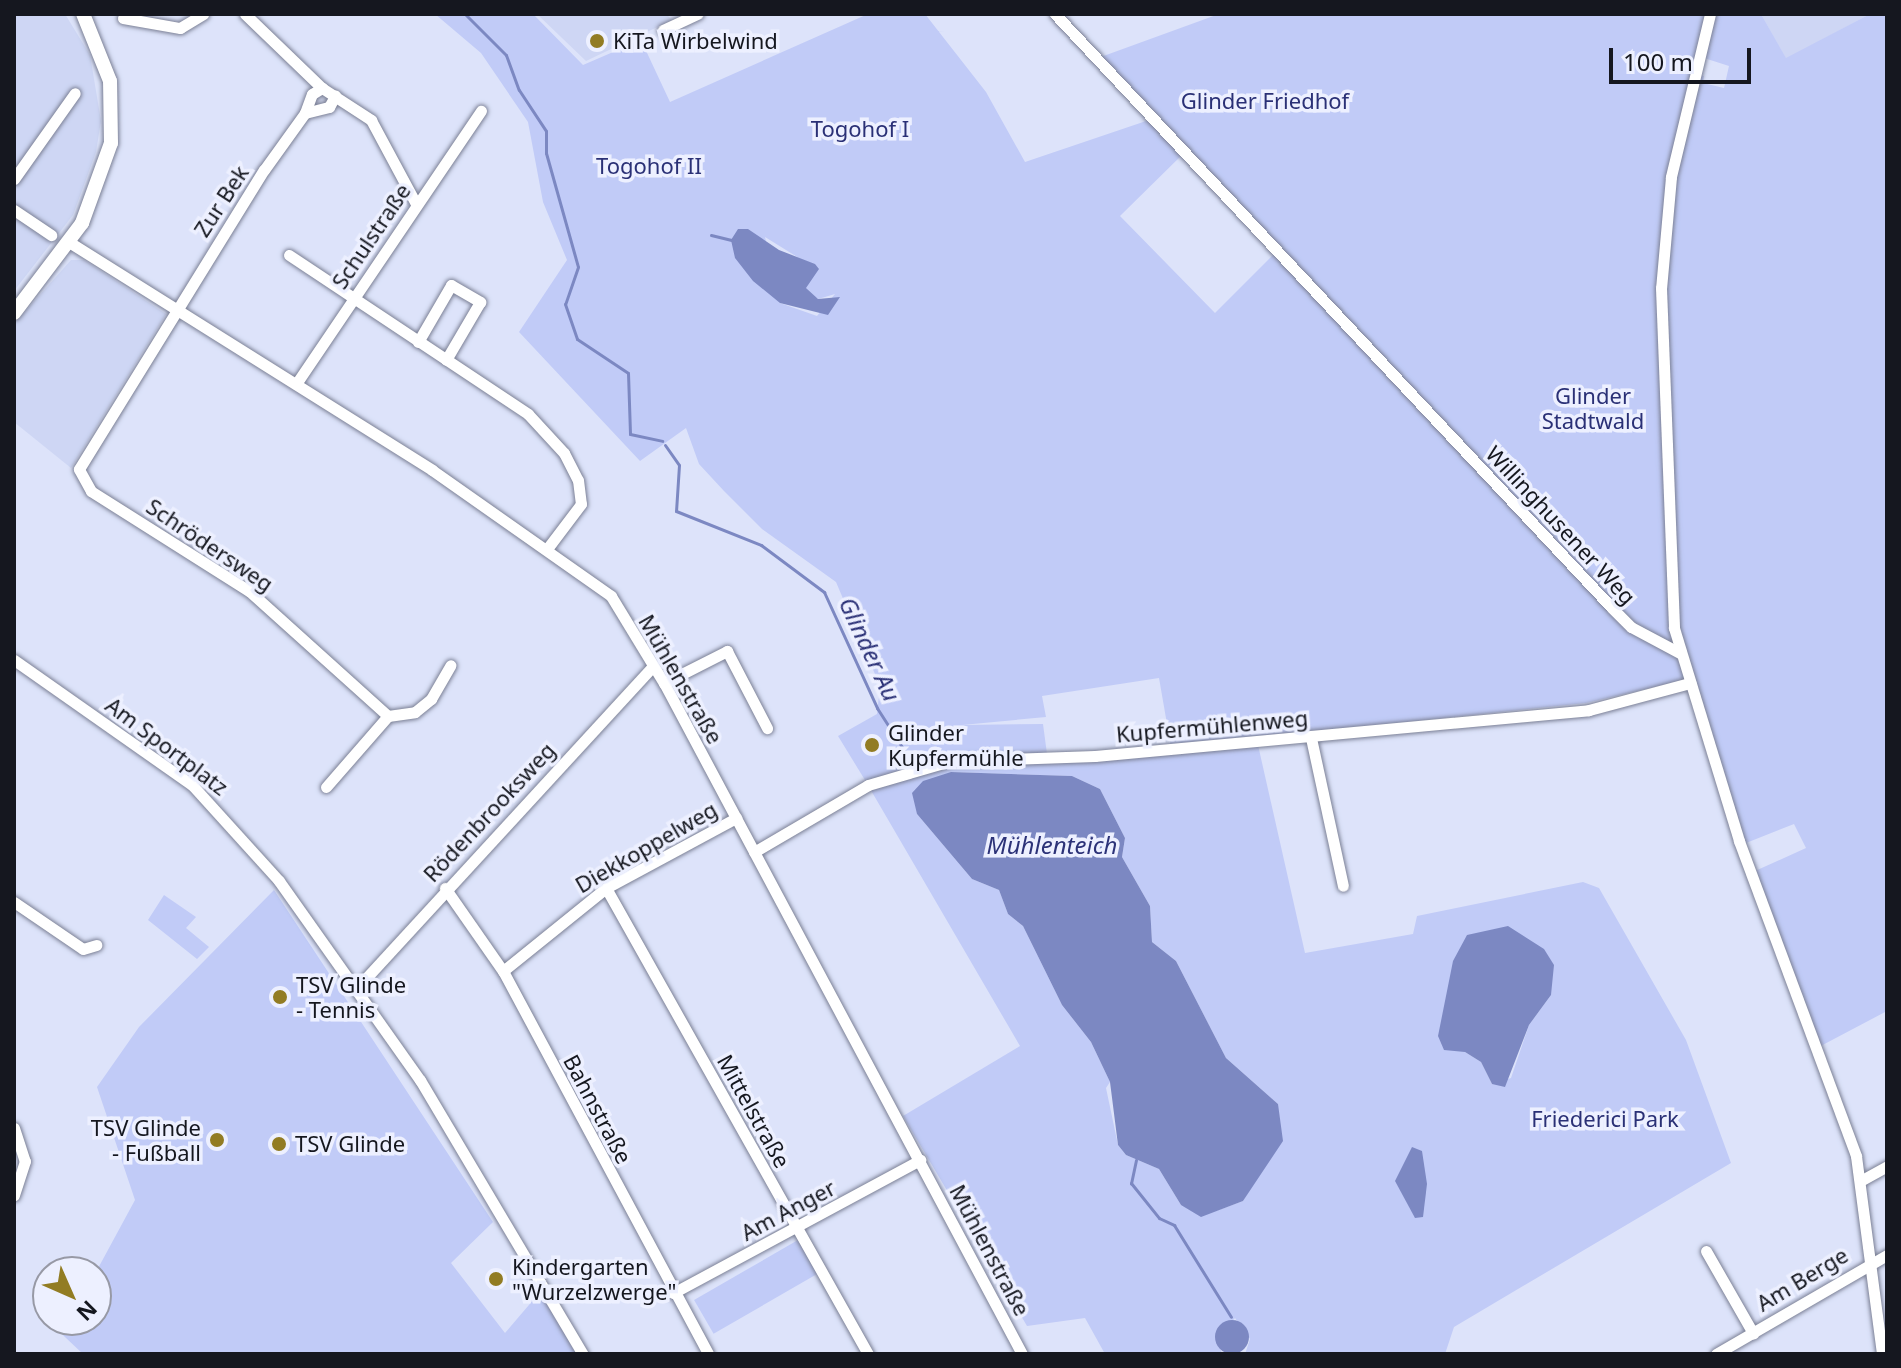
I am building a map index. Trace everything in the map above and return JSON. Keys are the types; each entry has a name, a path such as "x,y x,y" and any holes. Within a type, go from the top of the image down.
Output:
{"main road":[{"path":"14,313 69,242 95,197 114,124 106,68 83,14"}],"street":[{"path":"123,18 180,28 203,14"},
{"path":"245,14 322,88 371,120 416,204"},
{"path":"663,30 697,14"},
{"name":"Willinghusener Weg","path":"1055,14 1612,608 1631,627 1680,653"},
{"path":"1710,14 1671,177 1661,288 1668,504 1680,653 1745,857 1862,1180 1882,1354"},
{"name":"Zur Bek","path":"174,312 305,113 312,94 322,88"},
{"path":"14,179 75,93"},
{"name":"Zur Bek","path":"305,113 329,107 335,96"},
{"name":"Schulstraße","path":"296,384 481,111"},
{"path":"14,210 51,235"},
{"name":"Mühlenstraße","path":"69,242 174,312 296,384 547,549 611,596 664,683 1022,1354"},
{"path":"289,255 528,414 564,453 578,480 581,504 547,549"},
{"path":"418,342 451,285 480,302 446,360"},
{"name":"Schrödersweg","path":"174,312 83,460 79,476 91,491 249,591 388,716"},
{"path":"664,683 727,651 767,728"},
{"name":"Am Sportplatz","path":"14,660 203,794 279,881 420,1080 583,1354"},
{"path":"326,787 388,716 415,712 431,699 451,665"},
{"name":"Rödenbrooksweg","path":"357,988 445,888 653,666"},
{"name":"Kupfermühlenweg","path":"754,852 868,785 950,761 1095,756 1589,710 1690,683"},
{"path":"1311,738 1343,886"},
{"name":"Diekkoppelweg","path":"503,971 606,888 736,818"},
{"name":"Bahnstraße","path":"445,888 503,971 708,1354"},
{"name":"Mittelstraße","path":"606,888 868,1354"},
{"path":"14,902 83,949 96,945"},
{"path":"14,1128 25,1158 14,1195"},
{"name":"Am Anger","path":"673,1293 797,1229 920,1160"},
{"path":"1862,1180 1887,1166"},
{"name":"Am Berge","path":"1706,1251 1753,1333"},
{"name":"Am Berge","path":"1716,1354 1873,1260 1887,1255"}],"shaded area":[{"path":"14,14 65,14 90,55 101,121 96,152 73,215 14,291"},
{"name":"KiTa Wirbelwind","path":"537,14 666,14 672,20 586,61"},
{"path":"1761,14 1870,14 1786,59"},
{"path":"71,260 84,260 166,314 71,468 14,422 14,324"}],"green space":[{"name":"Glinder Stadtwald","path":"435,14 533,14 583,65 641,40 670,102 868,14 925,14 986,92 1025,162 1152,119 1185,152 1120,216 1215,313 1280,248 1098,58 1219,14 1761,14 1786,58 1870,14 1887,14 1887,1011 1815,1049 1755,871 1806,848 1794,824 1746,843 1713,741 1684,680 1586,703 1171,747 1159,678 1042,696 1046,717 962,725 1043,724 1047,754 950,761 868,785 838,736 877,714 880,686 836,582 762,529 724,491 699,464 686,428 640,461 519,332 567,260 543,202 528,122 481,53","holes":["1701,57 1729,66 1724,88 1703,83 1704,76 1696,74","765,237 807,263 806,288 812,295 818,299 835,294 817,316 780,303"]},
{"name":"Friederici Park","path":"1258,745 1305,953 1413,934 1417,916 1583,882 1599,888 1686,1040 1731,1163 1454,1327 1445,1354 1245,1354 1250,1339 1235,1318 1217,1339 1222,1354 1105,1354 1085,1318 1027,1326 903,1116 1020,1046 869,787 951,763","holes":["951,772 1072,776 1100,789 1125,838 1122,857 1150,906 1152,942 1176,961 1226,1058 1278,1104 1271,1154 1243,1201 1216,1211 1181,1205 1159,1169 1126,1155 1118,1145 1106,1088 1110,1082 1091,1042 1062,1005 1023,926 1008,914 999,890 972,879 917,814","1551,995 1529,1025 1511,1078 1492,1084 1481,1062 1465,1052"]},
{"name":"TSV Glinde","path":"274,890 493,1222 451,1263 505,1333 540,1292 577,1354 83,1354 64,1336 112,1336 112,1256 105,1256 135,1200 97,1087 139,1027"},
{"path":"164,895 196,917 186,928 209,947 197,959 148,920"},
{"path":"798,1240 817,1274 714,1334 694,1300"}],"water":[{"path":"738,229 748,229 779,250 815,264 819,269 806,288 818,299 840,297 828,315 780,303 753,281 735,258 731,240"},
{"name":"Mühlenteich","path":"951,772 1072,776 1100,789 1125,838 1122,857 1150,906 1152,942 1176,961 1226,1058 1278,1104 1283,1141 1243,1201 1201,1217 1181,1205 1159,1169 1126,1155 1118,1145 1110,1082 1091,1042 1062,1005 1023,926 1008,914 999,890 972,879 917,814 912,793 923,781"},
{"path":"1508,926 1544,949 1554,965 1551,995 1529,1025 1505,1087 1492,1084 1481,1062 1465,1052 1444,1050 1438,1036 1453,961 1467,935"},
{"path":"1412,1147 1422,1151 1427,1184 1423,1217 1415,1218 1395,1181"},
{"path":"1232,1320 1244,1325 1249,1337 1244,1349 1232,1354 1220,1349 1215,1337 1220,1325"}],"waterway":[{"path":"465,14 506,55 519,90 546,131 546,153 578,267 565,304 577,339 628,373 630,434 662,441"},
{"path":"711,235 731,240"},
{"path":"665,445 679,465 676,511 761,545 824,592 877,708 911,761"},
{"name":"Glinder Au","path":"1136,1160 1131,1183 1159,1218 1174,1225 1231,1317"}],"place":[{"name":"KiTa Wirbelwind","path":"597,41"},
{"name":"Glinder Kupfermühle","path":"872,745"},
{"name":"TSV Glinde - Tennis","path":"280,997"},
{"name":"TSV Glinde - Fußball","path":"217,1140"},
{"name":"TSV Glinde","path":"279,1144"},
{"name":"Kindergarten \"Wurzelzwerge\"","path":"496,1279"}],"park label":[{"name":"Glinder Friedhof","path":"1265,101"},
{"name":"Togohof I","path":"860,129"},
{"name":"Togohof II","path":"649,166"}]}
